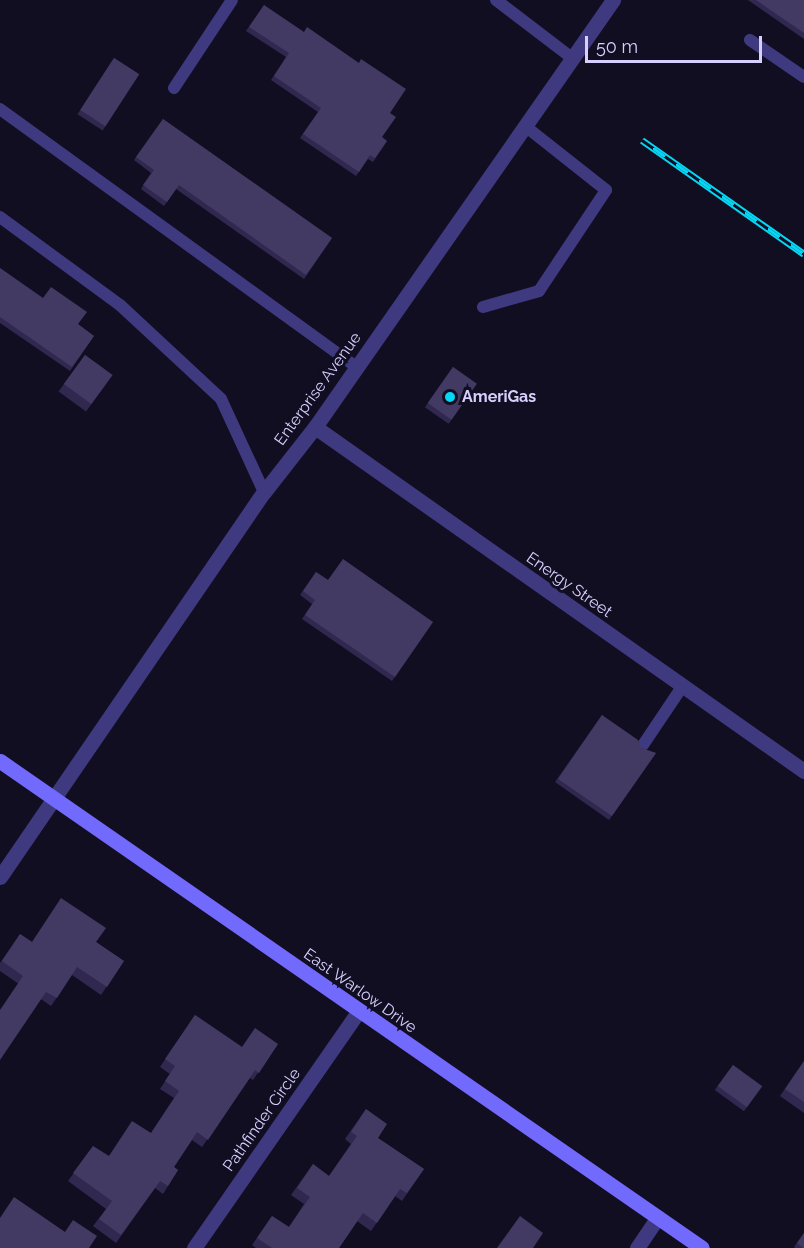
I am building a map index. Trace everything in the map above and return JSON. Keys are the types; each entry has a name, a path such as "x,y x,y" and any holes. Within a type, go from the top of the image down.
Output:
{"street":[{"name":"Enterprise Avenue","path":"55,800 264,492 315,427 613,0"},
{"name":"Energy Street","path":"315,427 804,771"},
{"name":"East Warlow Drive","path":"0,761 358,1012 702,1248"},
{"path":"0,877 55,800"},
{"name":"Pathfinder Circle","path":"194,1248 358,1012"},
{"path":"637,1248 658,1217"}],"lane":[{"path":"174,88 232,0"},
{"path":"496,0 572,58"},
{"path":"750,40 804,77"},
{"path":"0,109 357,367"},
{"path":"483,307 539,291 606,190 525,126"},
{"path":"0,217 120,305 221,399 264,492"},
{"path":"643,745 682,687"}],"building":[{"path":"756,0 804,0 804,33"},
{"path":"264,5 304,32 307,27 359,63 361,59 406,89 390,113 396,117 382,137 387,141 375,158 370,155 359,172 303,134 321,108 274,76 289,53 249,27"},
{"path":"114,58 139,74 105,126 80,110"},
{"path":"163,119 332,238 306,275 179,185 167,202 143,185 154,170 136,157"},
{"path":"0,268 43,298 51,287 87,312 78,324 94,336 72,367 0,317"},
{"path":"85,355 113,375 91,404 64,384"},
{"name":"AmeriGas","path":"453,367 477,384 452,420 428,403"},
{"path":"343,559 433,622 395,677 305,615 315,600 303,591 316,572 328,580"},
{"path":"602,715 638,740 641,748 656,753 612,816 558,779"},
{"path":"61,898 106,928 96,942 124,961 107,987 77,967 57,998 46,992 0,1060 0,1010 23,976 2,961 20,934 32,942"},
{"path":"195,1015 242,1047 255,1028 278,1044 259,1073 255,1070 208,1140 197,1132 174,1167 178,1170 168,1186 160,1181 121,1235 99,1219 112,1201 73,1173 93,1146 109,1156 132,1121 151,1133 179,1091 165,1081 175,1066 165,1059"},
{"path":"804,1061 804,1102 785,1089"},
{"path":"733,1065 762,1086 747,1107 718,1086"},
{"path":"366,1109 387,1124 378,1138 424,1169 407,1193 400,1189 377,1223 363,1213 339,1248 272,1248 257,1238 272,1216 289,1227 310,1197 297,1188 313,1164 329,1176 357,1136 351,1132"},
{"path":"14,1197 65,1232 73,1220 97,1236 89,1248 0,1248 0,1218"},
{"path":"520,1216 543,1233 533,1248 497,1248"},
{"path":"804,1233 804,1248 803,1248 797,1243"}],"railway":[{"path":"642,140 804,254"}],"place":[{"name":"AmeriGas","path":"450,397"}]}
